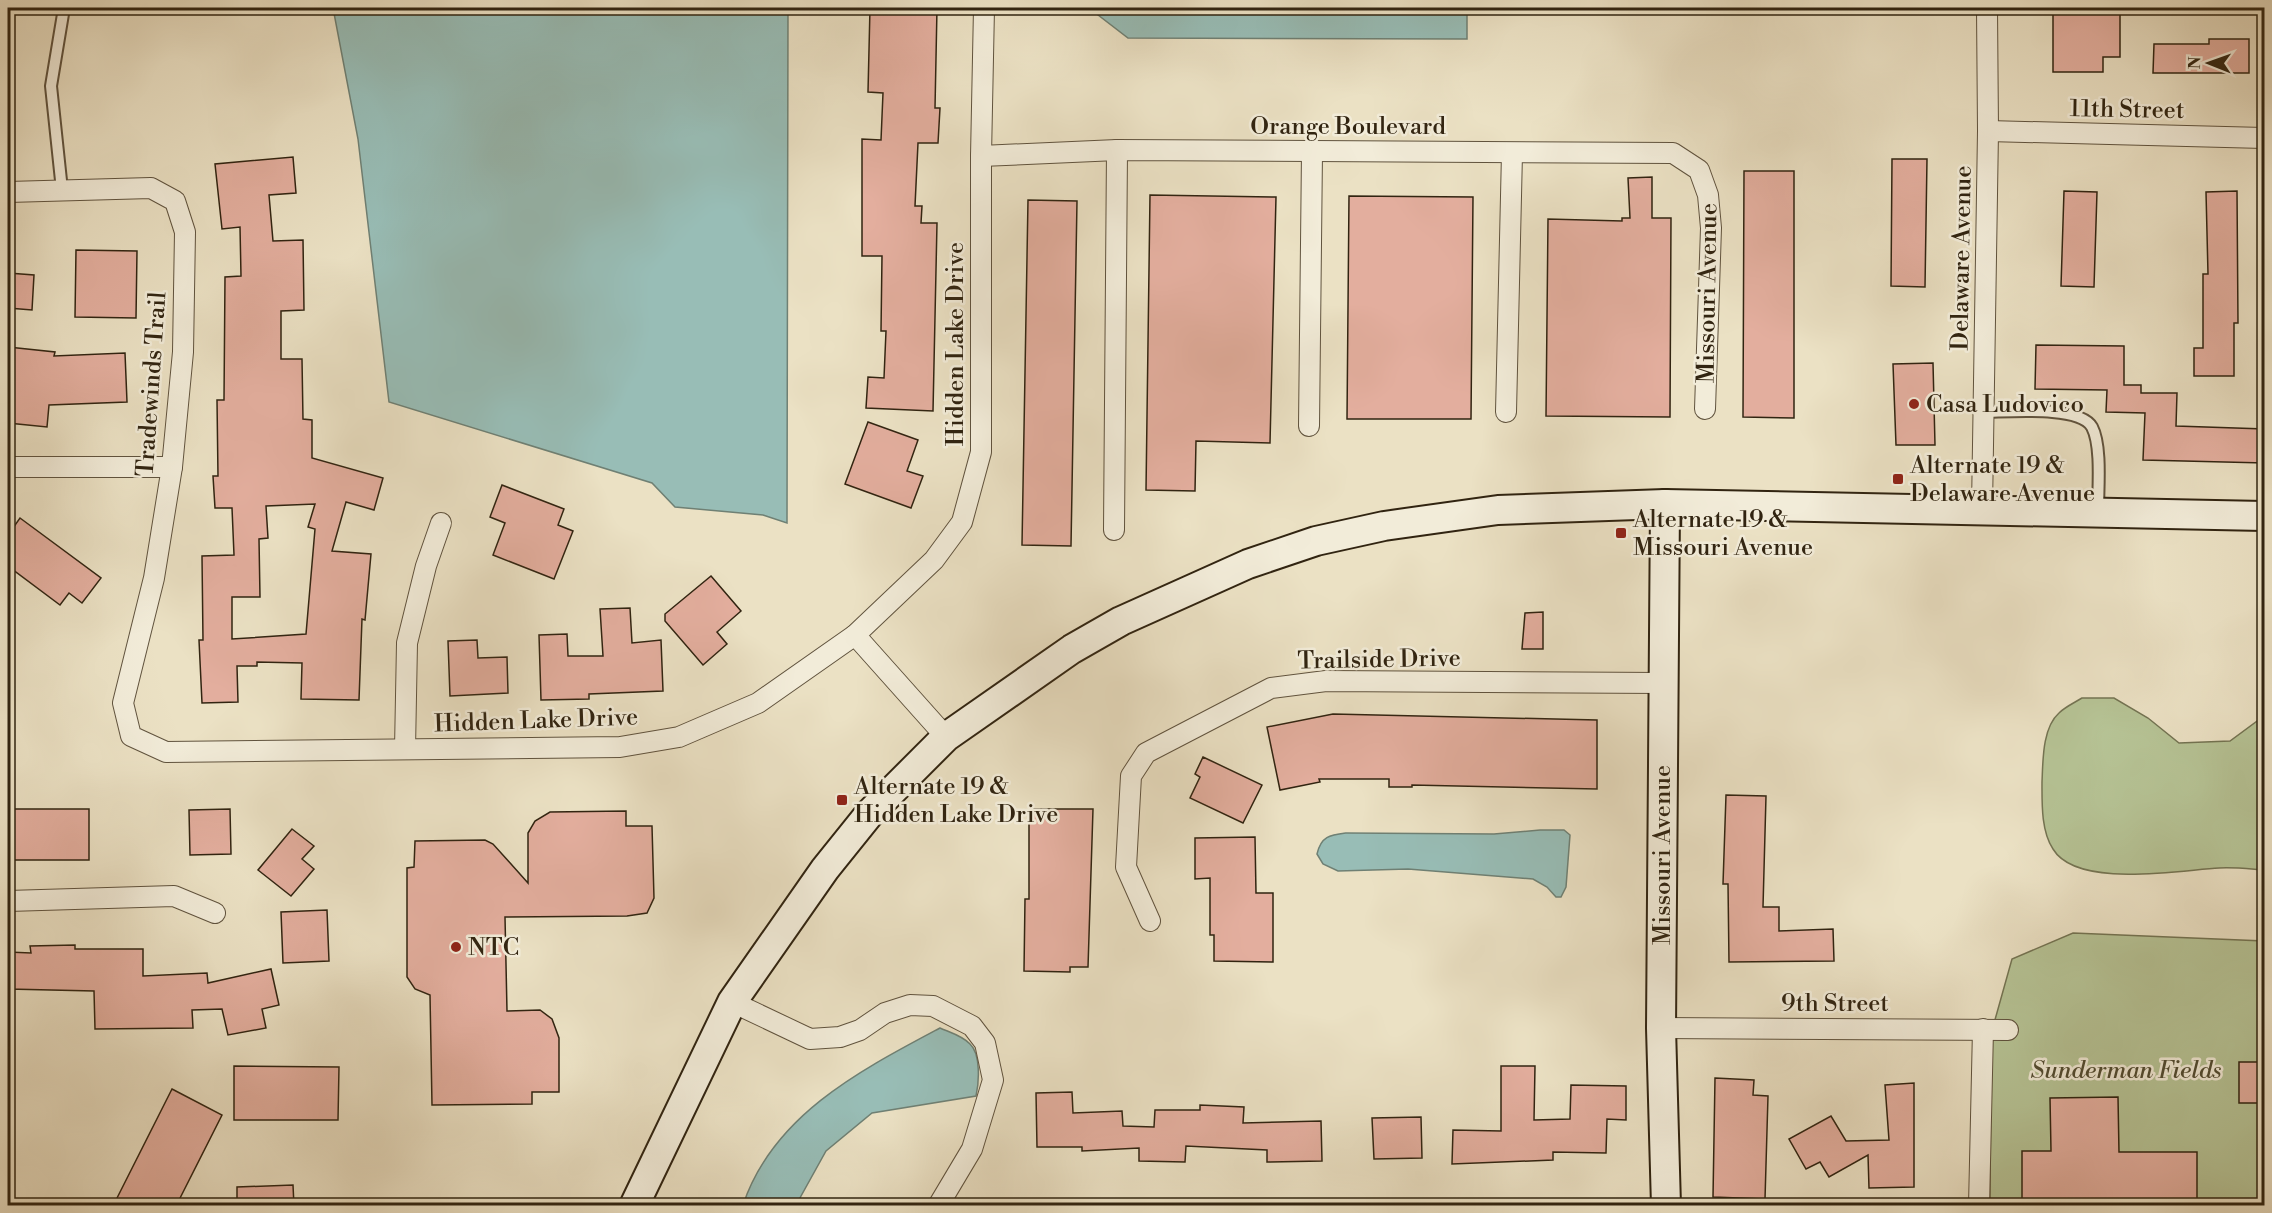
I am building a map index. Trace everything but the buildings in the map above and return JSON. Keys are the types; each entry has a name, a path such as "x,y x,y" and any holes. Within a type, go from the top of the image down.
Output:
{"main road":[{"path":"634,1206 732,1002 825,869 864,821 946,737 1072,649 1121,621 1248,564 1316,541 1384,526 1498,510 1665,504 1982,508 2265,516"},
{"name":"Missouri Avenue","path":"1665,504 1661,1028 1666,1206"}],"street":[{"name":"Hidden Lake Drive","path":"131,736 166,752 620,747 679,736 758,704 855,635 934,560 962,522 981,452 981,156 984,8"},
{"name":"Delaware Avenue","path":"1982,508 1988,131 1987,8"},
{"name":"11th Street","path":"1988,131 2265,138"},
{"name":"Orange Boulevard","path":"981,156 1117,150 1673,153 1700,170 1705,178"},
{"path":"1114,530 1117,150"},
{"path":"1309,426 1312,152"},
{"path":"1506,412 1512,153"},
{"name":"Missouri Avenue","path":"1705,178 1711,228 1706,409"},
{"name":"Tradewinds Trail","path":"8,192 151,188 175,201 184,232 183,352 172,467 154,578 123,703 131,736"},
{"path":"8,467 172,467"},
{"path":"405,749 408,643 426,566 441,523"},
{"path":"855,635 946,737"},
{"name":"Trailside Drive","path":"1150,921 1126,867 1131,776 1146,753 1271,688 1326,681 1663,683"},
{"path":"8,901 174,896 215,913"},
{"path":"732,1002 810,1039 840,1037 860,1030 885,1013 910,1005 933,1006 972,1026 985,1043 993,1080 972,1149 938,1206"},
{"name":"9th Street","path":"1661,1028 2008,1030"},
{"path":"1979,1206 1983,1029"}],"lane":[{"path":"62,190 51,86 64,8"},
{"path":"1984,412 2034,411 2084,418 2092,427 2096,443 2098,511"}],"green space":[{"path":"2082,698 2114,698 2148,718 2179,743 2230,741 2264,716 2264,870 2225,868 2156,873 2106,873 2084,869 2065,861 2053,849 2044,825 2043,755 2046,736 2053,719"},
{"name":"Sunderman Fields","path":"2073,933 2264,941 2264,1205 1990,1206 1991,1034 2012,959"}],"water":[{"path":"333,8 788,8 787,523 763,515 675,507 652,483 389,402 358,139"},
{"path":"1089,8 1467,8 1467,39 1128,38"},
{"path":"1564,830 1570,835 1566,887 1561,897 1556,897 1547,887 1533,879 1408,869 1338,871 1323,864 1317,854 1324,840 1346,833 1494,834"},
{"path":"940,1028 956,1034 974,1049 978,1069 976,1096 872,1113 826,1151 796,1205 743,1205 757,1173 775,1145 823,1098 880,1061"}],"place":[{"name":"Casa Ludovico","path":"1914,404"},
{"name":"Alternate 19 & Delaware Avenue","path":"1898,479"},
{"name":"Alternate 19 & Missouri Avenue","path":"1621,533"},
{"name":"Alternate 19 & Hidden Lake Drive","path":"842,800"},
{"name":"NTC","path":"456,947"}]}
